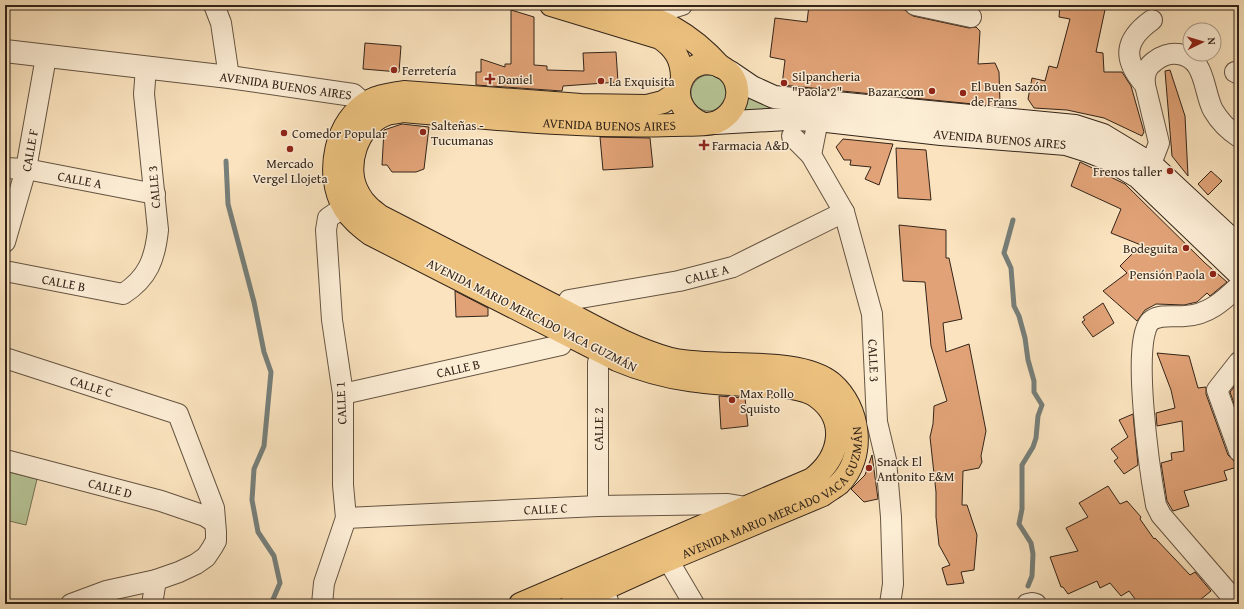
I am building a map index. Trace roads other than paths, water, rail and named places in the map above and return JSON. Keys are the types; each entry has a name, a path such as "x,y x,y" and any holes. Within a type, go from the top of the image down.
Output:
{"main road":[{"path":"551,5 660,38 668,44 680,59 681,106 684,111 694,120 709,123 728,114 737,98 735,79 726,69 706,50 681,30 657,19 616,5"},
{"name":"AVENIDA BUENOS AIRES","path":"5,51 46,57 229,77 353,95 370,113 386,114 402,111 583,125 709,123 787,119 820,112 1076,126 1103,135 1151,164 1239,246"},
{"path":"680,85 693,68 702,64 712,64 726,69"},
{"name":"AVENIDA BUENOS AIRES","path":"726,69 763,93 820,112 940,134 1066,144 1088,150 1108,159 1138,177 1239,274"},
{"name":"AVENIDA BUENOS AIRES","path":"370,113 372,100 387,95 404,92 582,105 647,106 663,102 680,85"},
{"name":"AVENIDA MARIO MERCADO VACA GUZMÁN","path":"520,604 664,551 749,516 824,495 839,483 848,471 855,451 857,436 846,427 852,410 839,390 831,383 811,372 787,367 707,364 672,359 653,353 605,343 568,334 370,234 353,220 344,207 337,188 334,166 337,145 351,118 370,113 367,129 358,142 353,155 352,174 358,193 368,207 380,216 565,311 605,343"},
{"name":"AVENIDA MARIO MERCADO VACA GUZMÁN","path":"571,604 606,597 664,551"}],"street":[{"path":"214,5 220,23 229,77"},
{"path":"657,19 669,9 682,5"},
{"path":"915,5 971,17"},
{"path":"1145,85 1136,75 1130,62 1129,49 1131,40 1152,20"},
{"path":"1151,164 1159,143 1145,85 1146,72 1153,62 1168,54 1186,56 1199,66 1213,110 1226,128 1239,137"},
{"name":"CALLE F","path":"5,242 26,170 46,57"},
{"name":"CALLE 3","path":"122,294 132,288 144,276 156,251 158,230 144,94 146,67"},
{"path":"811,155 820,112"},
{"name":"CALLE 3","path":"792,136 811,155 844,212 872,314 877,422 886,460 891,517 892,584 890,604"},
{"name":"CALLE A","path":"5,168 26,170 155,194"},
{"name":"CALLE 1","path":"322,604 324,583 346,518 343,484 342,394 332,320 326,230 328,218 344,207"},
{"name":"CALLE A","path":"565,311 569,300 679,281 733,267 844,212"},
{"name":"CALLE B","path":"5,271 122,294"},
{"path":"1238,604 1166,520 1156,505 1141,388 1142,348 1144,330 1148,323 1160,317 1186,316 1210,311 1239,286"},
{"name":"CALLE B","path":"342,394 561,345 568,334"},
{"name":"CALLE 2","path":"598,506 598,363 605,343"},
{"name":"CALLE C","path":"5,358 178,414 214,508 214,522"},
{"path":"1239,362 1217,390 1239,451"},
{"path":"846,427 877,422"},
{"name":"CALLE D","path":"5,460 161,501 205,516 214,522"},
{"name":"CALLE C","path":"346,518 598,506 728,504 749,516"},
{"path":"71,604 106,591 156,580 196,564 206,557 216,541 214,522"},
{"path":"664,551 694,604"},
{"path":"152,604 156,580"},
{"path":"1027,604 1036,604"}],"waterway":[{"path":"226,161 228,204 254,302 264,352 271,372 264,446 254,469 252,500 258,532 274,556 280,583 271,604"},
{"path":"1013,220 1004,253 1011,268 1014,306 1019,316 1025,338 1028,360 1034,381 1034,392 1042,405 1038,416 1036,438 1033,447 1022,465 1022,509 1019,524 1031,543 1033,554 1032,576 1028,586"}],"place":[{"name":"Ferretería","path":"394,70"},
{"name":"Daniel","path":"490,79"},
{"name":"La Exquisita","path":"601,81"},
{"name":"Silpancheria \"Paola 2\"","path":"784,83"},
{"name":"Bazar.com","path":"932,91"},
{"name":"El Buen Sazón de Frans","path":"963,93"},
{"name":"Salteñas - Tucumanas","path":"423,132"},
{"name":"Comedor Popular","path":"284,133"},
{"name":"Farmacia A&D","path":"704,145"},
{"name":"Mercado Vergel Llojeta","path":"290,149"},
{"name":"Frenos taller","path":"1170,171"},
{"name":"Bodeguita","path":"1186,248"},
{"name":"Pensión Paola","path":"1213,274"},
{"name":"Max Pollo Squisto","path":"732,400"},
{"name":"Snack El Antonito E&M","path":"869,468"}]}
